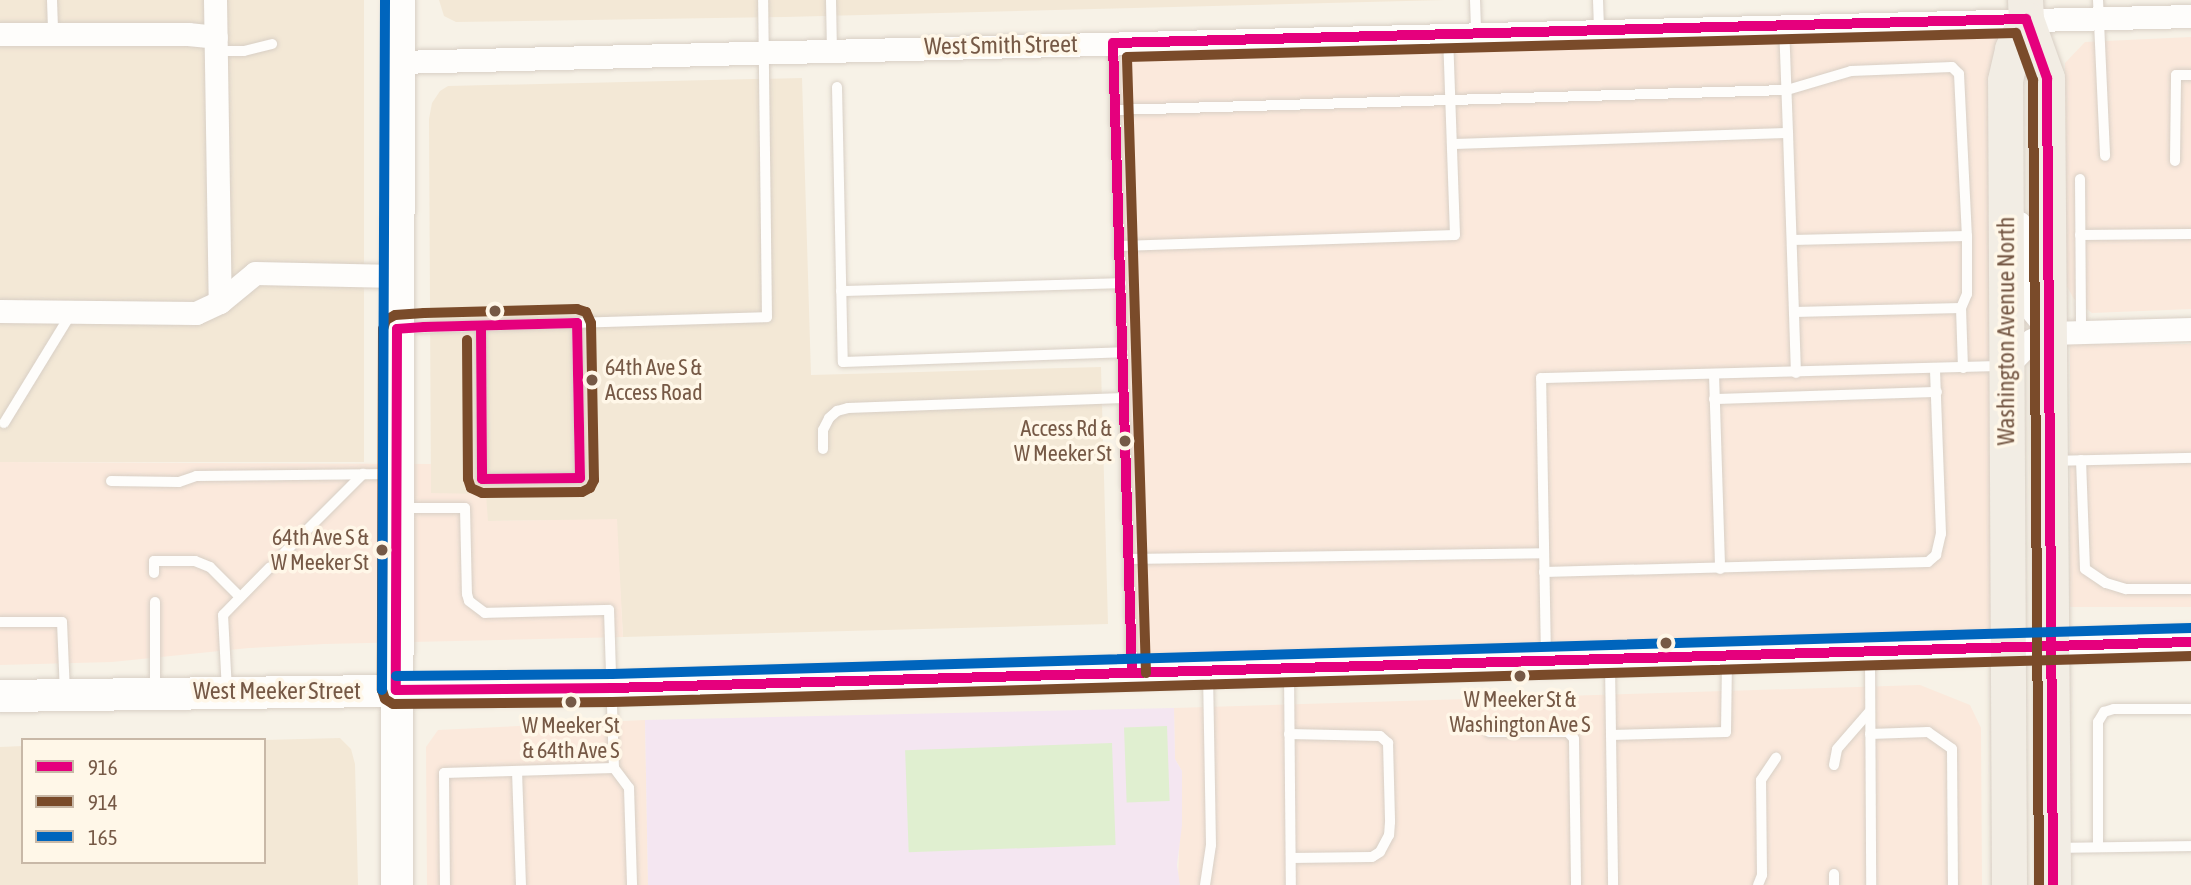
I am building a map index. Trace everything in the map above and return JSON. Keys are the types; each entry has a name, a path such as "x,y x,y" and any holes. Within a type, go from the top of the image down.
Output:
{"main road":[{"path":"397,885 398,0"},
{"name":"Washington Avenue North","path":"2010,885 2005,80 2012,49 2026,10"},
{"name":"Washington Avenue North","path":"2026,10 2047,78 2066,333 2066,461 2052,646 2053,885"},
{"name":"West Meeker Street","path":"0,696 612,688 2191,642"}],"street":[{"path":"215,0 220,302"},
{"name":"West Smith Street","path":"398,62 1599,30 1784,24 2026,10 2098,9 2191,16"},
{"path":"0,34 188,34 216,44"},
{"path":"2005,218 2019,223 2026,233 2027,297 2030,308 2066,333"},
{"path":"0,311 196,313 220,302 255,273 397,276"},
{"path":"2007,366 2032,340 2066,333 2191,329"}],"lane":[{"path":"52,0 53,34"},
{"path":"397,329 767,317 764,0"},
{"path":"831,0 832,50"},
{"path":"1475,0 1476,33"},
{"path":"1598,0 1599,30"},
{"path":"2098,9 2105,156"},
{"path":"1784,24 1796,373"},
{"path":"1120,246 1455,235 1448,34"},
{"path":"1113,43 1132,674"},
{"path":"216,44 244,51 272,44"},
{"path":"1116,110 1787,90 1851,71 1952,67 1959,74 1962,84 1967,236 1967,294 1961,308 1962,368"},
{"path":"2175,161 2176,75 2191,75"},
{"path":"837,87 842,362 1122,352"},
{"path":"1452,145 1788,133"},
{"path":"2066,333 2080,235 2080,179"},
{"path":"2080,235 2191,234"},
{"path":"1791,240 1967,236"},
{"path":"841,291 1121,283"},
{"path":"1794,312 1961,308"},
{"path":"4,423 72,312"},
{"path":"481,326 482,479 580,478 577,323"},
{"path":"1546,662 1541,378 2007,366"},
{"path":"1544,572 1928,562 1936,555 1941,534 1935,369"},
{"path":"1713,374 1720,569"},
{"path":"1714,399 1937,392"},
{"path":"823,449 823,430 829,418 836,411 848,408 1124,398"},
{"path":"2191,458 2066,461 2085,569 2106,583 2126,589 2191,589"},
{"path":"284,553 363,474"},
{"path":"111,481 179,482 196,476 397,474"},
{"path":"397,508 465,508 467,594 469,601 485,613 609,610 614,768 629,788 632,885"},
{"path":"1129,559 1544,553"},
{"path":"154,573 154,561 195,561 210,567 240,597"},
{"path":"227,691 223,615 270,567"},
{"path":"155,602 155,692"},
{"path":"0,622 62,622 65,694"},
{"path":"1870,653 1871,885"},
{"path":"1611,736 1726,732 1727,657"},
{"path":"1610,660 1613,885"},
{"path":"1289,669 1291,885"},
{"path":"1205,885 1211,845 1208,671"},
{"path":"2098,847 2098,722 2104,712 2114,709 2191,709"},
{"path":"1834,765 1837,749 1870,711"},
{"path":"1489,732 1568,732 1574,739 1576,885"},
{"path":"1870,734 1928,732 1952,749 1953,885"},
{"path":"1289,734 1380,736 1388,743 1390,822 1385,844 1380,852 1372,857 1291,858"},
{"path":"1758,885 1762,875 1761,780 1776,758"},
{"path":"445,885 444,773 614,768"},
{"path":"517,771 521,885"},
{"path":"2053,848 2191,846"}],"shaded area":[{"path":"0,0 364,0 364,462 0,462"},
{"path":"439,0 1445,0 785,17 456,22 444,16"},
{"path":"2026,19 2012,49 2007,647 1132,673 1113,43"},
{"path":"2191,37 2191,309 2092,313 2074,299 2065,283 2065,63 2085,42"},
{"path":"802,78 811,375 1101,367 1108,624 623,637 616,520 488,521 431,493 429,119 432,103 440,91 448,86"},
{"path":"2070,344 2191,344 2191,607 2070,607"},
{"path":"0,462 431,464 431,493 486,494 488,521 617,519 623,637 324,644 249,648 112,662 0,665"},
{"path":"1920,685 1970,705 1981,728 1982,885 1180,885 1178,879 1182,771 1175,759 1174,708"},
{"path":"1174,708 1175,759 1182,771 1182,825 1177,865 1180,885 648,885 645,720"},
{"path":"645,720 648,885 427,885 426,747 438,730"},
{"path":"340,738 351,749 355,764 358,885 0,885 0,747 21,746 21,864 266,864 266,740"}],"green space":[{"path":"1167,726 1170,801 1127,802 1124,728"},
{"path":"1112,743 1116,845 909,852 905,750"}],"transit line":[{"name":"165","path":"382,690 385,0"},
{"name":"916","path":"1132,673 1113,43 2026,19 2047,78 2053,885"},
{"name":"914","path":"1146,673 1127,57 2016,33 2033,80 2039,885"},
{"name":"914","path":"467,340 468,479 471,488 482,493 582,492 590,488 594,480 591,323 586,312 577,309 424,313 395,315 386,320 383,329 382,690 385,699 393,704 612,702 2191,656"},
{"name":"916","path":"481,326 482,479 580,478 577,323 424,327 397,329 396,690 612,688 2191,642"},
{"name":"165","path":"396,676 612,674 2191,628"}],"place":[{"name":"64th Ave S & Access Road","path":"592,380"},
{"name":"Access Rd & W Meeker St","path":"1125,441"},
{"name":"64th Ave S & W Meeker St","path":"382,550"},
{"name":"W Meeker St & Washington Ave S","path":"1520,676"},
{"name":"W Meeker St & 64th Ave S","path":"571,702"}]}
